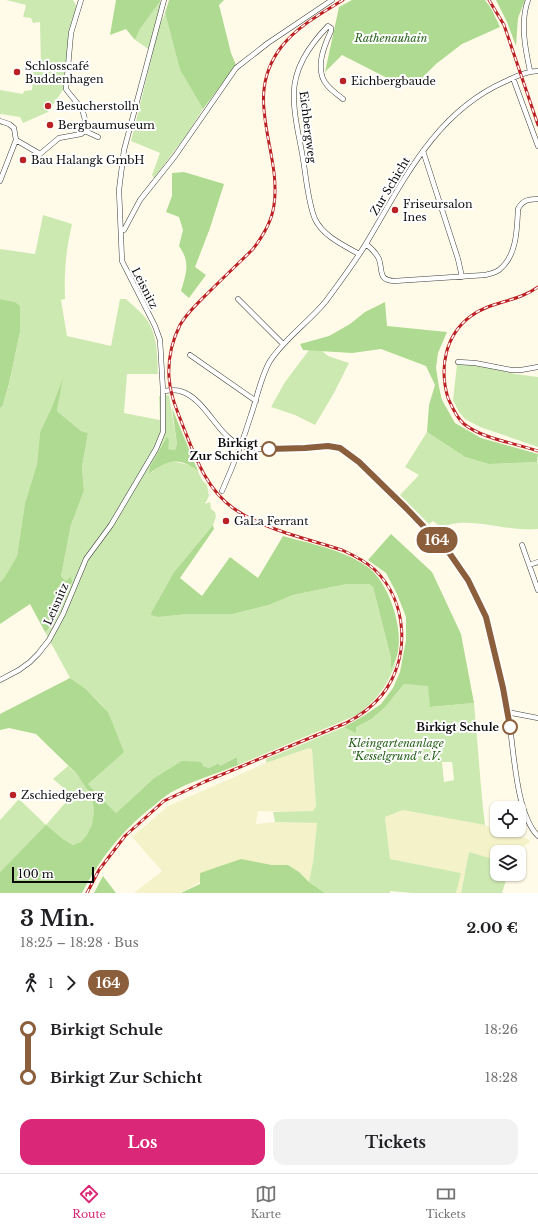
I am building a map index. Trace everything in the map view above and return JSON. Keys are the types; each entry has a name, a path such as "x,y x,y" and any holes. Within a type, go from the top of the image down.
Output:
{"street":[{"path":"16,140 40,154 59,138 81,134 85,131 86,124 81,106 66,89 70,58 71,33 80,0"},
{"name":"Leisnitz","path":"0,680 20,670 30,662 50,640 63,614 86,559 111,525 161,440 164,425 159,335 156,326 122,261 119,190 124,150 164,0"},
{"path":"121,230 124,230 140,200 175,156 236,68 268,43 332,0"},
{"path":"528,0 523,30 530,71"},
{"name":"Eichbergweg","path":"343,99 323,80 322,53 331,31 331,28 328,26 307,52 298,69 294,87 294,107 309,198 315,219 324,231 334,240 359,254"},
{"name":"Zur Schicht","path":"222,491 241,446 270,361 283,344 325,302 366,244 412,168 433,137 449,119 461,109 493,87 530,71 538,71"},
{"path":"513,78 538,146"},
{"path":"0,121 9,124 14,128 16,140 0,181"},
{"path":"85,131 98,137"},
{"path":"423,151 454,245 462,277"},
{"path":"366,244 376,253 383,276 387,280 394,281 485,275 499,270 506,261 514,245 518,209 521,203 525,200 538,199"},
{"path":"238,299 283,344"},
{"path":"190,355 256,401"},
{"path":"458,362 475,363 511,370 538,367"},
{"path":"163,391 179,391 190,397 205,410 229,438 241,446 264,449 328,446 340,448 359,462 450,554 472,587 486,617 508,714 524,811 530,826 538,836"},
{"path":"522,545 538,590"},
{"path":"529,565 538,562"},
{"path":"508,714 512,713 538,718"}],"shaded area":[{"path":"309,748 312,749 316,806 313,811 258,811 256,824 275,822 317,823 313,862 309,882 299,872 288,865 272,865 241,859 181,893 134,893 162,871 132,837 168,806 266,763"},
{"path":"403,810 485,825 490,827 490,837 521,837 528,839 530,842 526,845 490,845 490,858 469,852 461,893 456,893 460,873 390,859 385,817"}],"green space":[{"path":"6,0 73,0 77,7 70,30 68,59 63,90 48,112 23,123 20,117 0,114 0,90 23,94 24,91 32,90 34,67 41,66 40,22 33,23 31,18 23,17 26,5"},
{"path":"116,0 161,0 140,29 135,40 126,29 110,35"},
{"path":"169,0 224,0 219,5 231,53 236,65 203,109 180,70 165,13"},
{"name":"Rathenauhain","path":"352,0 485,0 491,8 500,27 462,44 436,64 415,85 404,74 395,82 342,55 325,72 339,7"},
{"path":"496,0 525,0 518,18 516,46 507,22"},
{"path":"160,1 160,25 165,13 180,70 203,109 187,134 154,178 152,175 160,153 131,141 153,52 135,40 140,29"},
{"path":"184,172 224,184 210,228 195,267 206,275 189,298 181,291 186,268 185,258 179,246 183,230 179,217 166,212 172,196 172,173"},
{"path":"43,215 72,224 66,261 65,299 61,300 67,336 111,346 120,299 126,299 144,316 152,329 156,344 158,374 127,374 124,413 160,420 159,396 169,395 177,444 175,450 168,449 167,438 150,474 159,466 171,461 190,465 198,471 202,480 207,485 209,496 205,504 210,502 211,509 215,512 216,517 213,525 174,572 152,611 159,617 188,614 233,614 269,605 293,595 347,584 369,584 373,587 391,658 391,668 396,662 381,692 357,715 238,765 237,757 220,766 219,763 209,768 203,766 153,779 116,813 88,784 114,730 108,712 86,689 70,678 45,632 52,627 55,606 63,599 66,581 61,576 71,525 84,491 82,467 88,433 81,431 57,411 62,381 40,432 37,464 25,503 17,556 0,582 0,407 2,408 9,385 20,332 20,306 14,302 0,299 0,249 35,254"},
{"path":"0,299 15,302 20,306 20,332 9,384 2,408 0,407"},
{"path":"385,302 387,326 447,332 438,353 436,368 442,400 455,423 481,438 538,454 537,462 489,464 465,457 427,432 429,405 435,385 426,366 381,349 352,353 303,350 300,344 329,336 350,324 365,312"},
{"path":"309,350 322,351 328,356 349,363 334,393 315,425 295,415 271,407 285,382"},
{"path":"457,364 481,365 515,374 538,377 538,447 480,427 465,419 459,412 453,400"},
{"path":"63,378 57,411 81,431 88,433 82,467 84,491 71,525 61,576 66,581 71,577 72,582 63,599 55,606 55,620 51,627 45,632 30,604 0,624 0,582 17,556 25,503 37,464 40,432"},
{"path":"172,408 198,471 185,463 173,462 167,463 155,469 149,474 150,467 167,437 169,440 168,449 175,450 177,444"},
{"path":"427,432 465,457 489,464 538,462 538,529 517,529 485,524 466,523 457,523 442,528 433,521 429,524 400,495 419,475 405,467"},
{"path":"213,525 214,529 180,578 202,596 230,557 258,578 283,536 339,552 369,568 375,573 384,587 392,603 397,620 399,644 396,660 391,669 391,658 373,587 369,584 347,584 293,595 269,605 233,614 188,614 159,617 151,615 174,572"},
{"path":"391,534 432,572 461,634 474,703 430,707 428,686 404,684 385,707 371,719 356,727 356,733 344,727 381,704 393,688 400,672 406,640 406,617 397,594 386,573 368,560"},
{"path":"70,678 86,689 108,712 124,752 88,784 116,813 153,779 182,761 201,762 203,766 209,768 219,763 220,766 237,757 238,765 186,785 170,793 144,813 105,855 82,893 0,893 0,872 46,825 73,845 81,842 87,835 92,825 94,811 92,796 76,773 36,734 9,728 0,730 0,714"},
{"name":"Kleingartenanlage \"Kesselgrund\" e.V.","path":"404,684 429,685 431,707 474,703 485,825 403,810 385,817 390,859 461,873 456,893 413,893 390,891 390,893 325,893 309,882 313,862 317,823 275,822 273,812 313,811 316,806 312,749 309,748 266,763 266,759 344,727 350,729 359,725 380,711","holes":["442,762 452,762 454,780 444,782"]},
{"path":"68,766 84,783 93,801 94,813 92,826 86,838 82,842 73,845 46,826 0,872 0,820 19,799 46,825 72,795 53,779"},
{"path":"469,852 490,858 490,881 506,881 502,893 461,893"},
{"path":"241,859 272,865 288,865 325,893 181,893 200,884 200,873"},
{"path":"103,876 116,893 94,893"}],"railway":[{"path":"87,893 99,870 125,836 164,801 204,782 346,723 361,714 382,695 398,664 402,630 394,597 385,582 374,569 350,554 342,550 271,528 257,522 233,508 224,500 208,482 197,460 174,402 169,377 169,364 173,344 177,331 183,320 195,306 253,249 264,234 271,217 274,205 275,185 264,105 265,85 270,66 282,46 295,32 343,0"},
{"path":"489,0 504,25 538,125"},
{"path":"538,287 522,296 487,307 471,316 455,333 446,353 444,364 445,387 448,398 456,415 464,424 490,437 538,451"}],"bus line":[{"name":"164","path":"269,449 328,446 340,448 359,462 450,554 468,580 486,617 496,664 503,688 510,727"}],"place":[{"name":"Schlosscafé Buddenhagen","path":"17,72"},
{"name":"Eichbergbaude","path":"343,81"},
{"name":"Besucherstolln","path":"48,106"},
{"name":"Bergbaumuseum","path":"50,125"},
{"name":"Bau Halangk GmbH","path":"23,160"},
{"name":"Friseursalon Ines","path":"395,210"},
{"name":"Birkigt Zur Schicht","path":"269,449"},
{"name":"GaLa Ferrant","path":"226,521"},
{"name":"Birkigt Schule","path":"510,727"},
{"name":"Zschiedgeberg","path":"13,795"}]}
